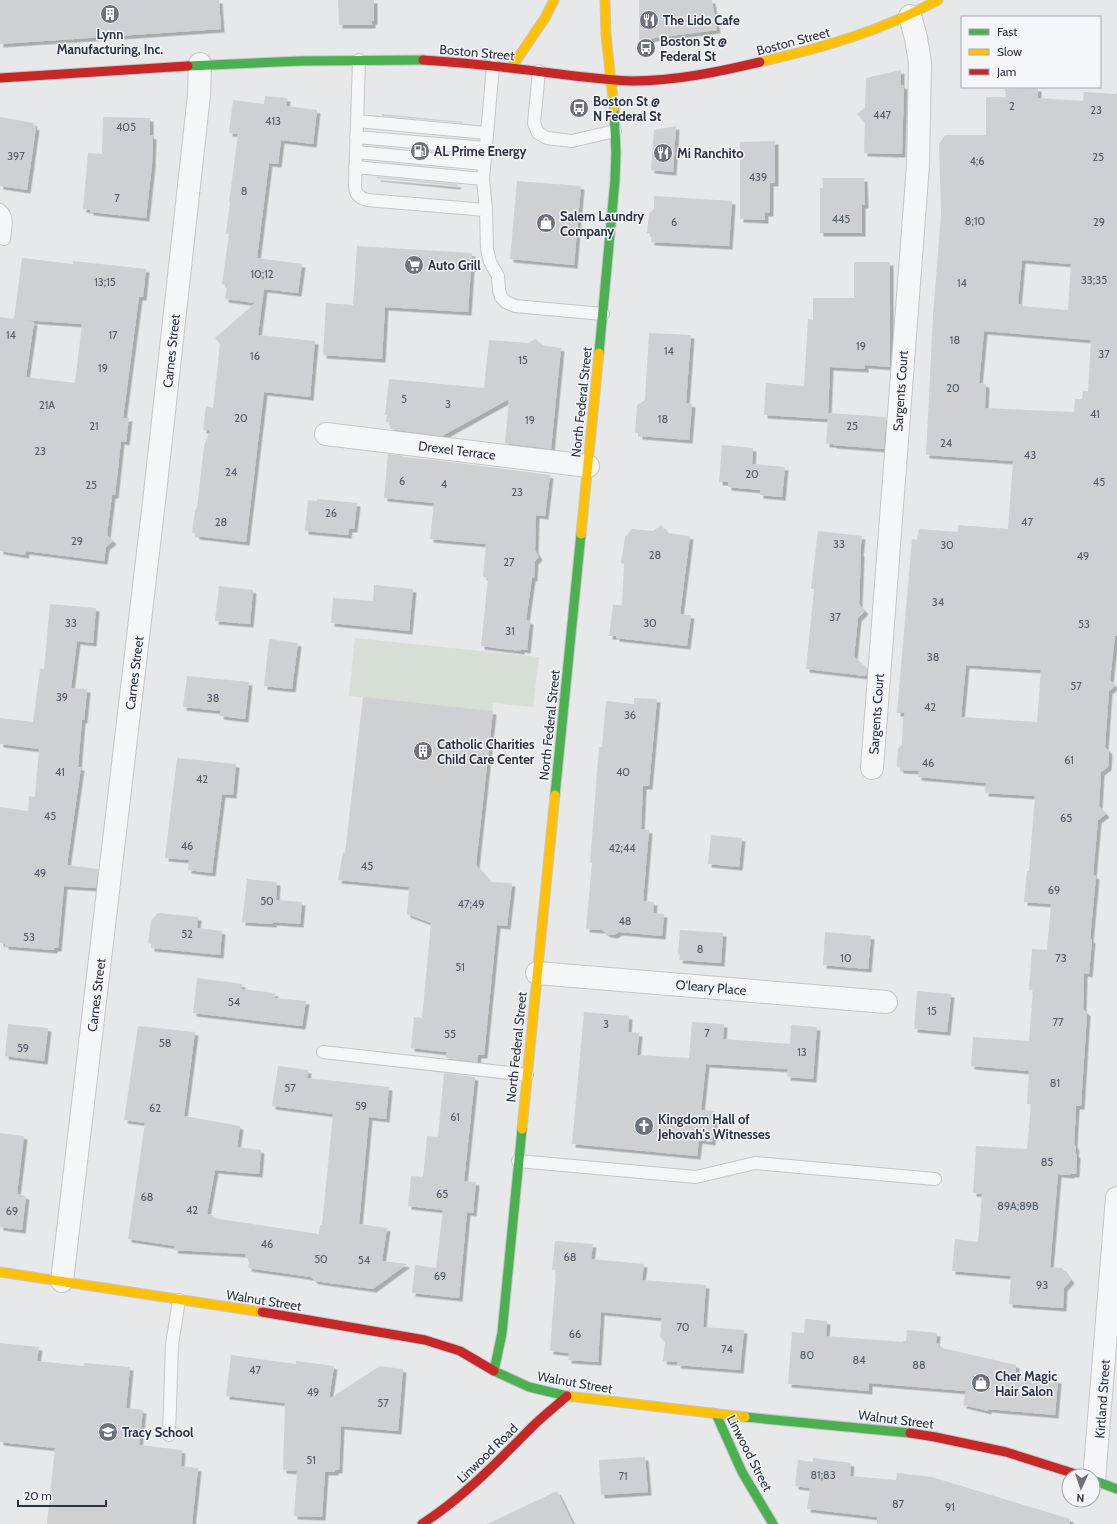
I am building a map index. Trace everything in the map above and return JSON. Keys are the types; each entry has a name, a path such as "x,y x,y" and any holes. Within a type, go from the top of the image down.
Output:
{"main road":[{"path":"511,68 545,18 554,0"},
{"name":"North Federal Street","path":"494,1371 502,1333 616,171 616,131 612,80 606,39 605,0"},
{"name":"Boston Street","path":"0,78 200,64 422,60 493,66 612,80 652,80 686,77 752,65 866,35 910,16 938,0"},
{"name":"Walnut Street","path":"0,1272 425,1340 460,1351 494,1371 529,1387 566,1396 716,1414 886,1430 935,1437 1006,1452 1061,1470"},
{"name":"Linwood Road","path":"422,1524 446,1509 461,1496 566,1396"},
{"name":"Linwood Street","path":"716,1414 742,1472 774,1524"},
{"name":"Walnut Street","path":"1101,1483 1117,1489"}],"street":[{"name":"Sargents Court","path":"872,768 918,166 920,63 916,38 910,16"},
{"name":"Carnes Street","path":"62,1281 159,454 199,95 200,64"},
{"name":"Drexel Terrace","path":"326,434 588,466"},
{"name":"O'leary Place","path":"537,973 886,1002"},
{"name":"Kirtland Street","path":"1091,1468 1117,1198"}],"lane":[{"path":"359,60 355,167 355,189 357,194 364,199 486,210"},
{"path":"493,66 483,179 488,258 497,272 500,294 506,302 515,306 603,314"},
{"path":"539,71 534,123 538,133 547,138 572,140 616,131"},
{"path":"357,121 487,133"},
{"path":"356,136 486,148"},
{"path":"356,152 484,164"},
{"path":"355,167 483,179"},
{"path":"0,210 5,215 6,222 4,239"},
{"path":"323,1052 527,1075"},
{"path":"518,1161 696,1177 755,1163 935,1179"},
{"path":"169,1435 172,1345 179,1300"}],"shaded area":[{"path":"355,638 539,657 533,707 493,703 492,711 349,696"}],"building":[{"name":"Lynn Manufacturing, Inc.","path":"0,0 219,0 221,29 0,44"},
{"path":"338,0 374,0 374,21 372,21 372,25 339,25"},
{"path":"639,0 712,0 717,30 639,40"},
{"path":"901,70 901,85 904,86 902,154 864,153 865,122 857,114 865,108 866,78"},
{"path":"1038,88 1038,98 1083,101 1084,92 1117,94 1117,636 1115,636 1110,680 1115,686 1109,691 1105,747 1109,751 1108,767 1101,772 1099,806 1106,814 1098,820 1093,875 1096,876 1090,939 1092,940 1089,974 1084,973 1083,1009 1087,1013 1081,1106 1076,1106 1074,1144 1076,1148 1075,1153 1077,1155 1076,1174 1058,1174 1050,1267 1062,1268 1071,1280 1064,1288 1063,1308 1009,1304 1011,1276 952,1271 955,1239 978,1242 982,1194 973,1193 976,1146 1027,1149 1031,1104 1027,1104 1029,1071 971,1066 973,1037 1029,1041 1033,990 1029,990 1032,949 1047,950 1051,904 1024,902 1027,871 1029,871 1035,796 985,793 986,783 918,777 919,771 900,770 900,768 897,767 898,748 902,745 903,719 905,713 897,713 912,539 917,540 919,529 958,532 958,525 1008,529 1013,461 926,455 933,316 941,214 939,144 945,135 986,135 986,97 1006,97 1005,89","holes":["1022,260 1071,264 1068,310 1021,306 1021,304 1018,304","984,331 1091,340 1088,391 1083,391 1082,399 1075,399 1074,412 985,408 986,384 979,383","966,665 1041,670 1037,722 961,717"]},
{"path":"265,96 287,98 286,106 317,110 313,144 281,140 278,164 269,163 257,258 302,264 298,293 264,289 258,335 315,341 310,397 264,392 246,542 196,536 196,534 192,533 195,510 197,508 204,446 210,430 203,430 206,406 213,408 220,344 215,338 255,303 225,299 227,285 222,284 229,234 226,234 229,202 238,134 229,133 233,100 264,104"},
{"path":"382,114 463,122 463,123 382,116"},
{"path":"0,117 34,123 33,126 36,127 27,190 0,186"},
{"path":"103,117 150,118 150,135 153,136 152,164 146,218 90,212 90,210 83,209 88,153 102,154"},
{"name":"Mi Ranchito","path":"676,126 673,172 651,170 654,130"},
{"path":"775,141 775,183 770,183 770,213 765,213 765,220 740,219 740,142"},
{"path":"377,177 458,184 457,186"},
{"path":"822,178 864,178 865,205 862,205 862,233 820,233 820,188 823,188"},
{"name":"Salem Laundry Company","path":"517,181 581,186 574,265 510,259"},
{"path":"654,196 732,201 729,246 651,242 652,234 647,233 649,214 654,209"},
{"path":"357,246 472,253 468,312 385,307 382,359 323,355 326,303 353,305"},
{"path":"22,258 73,264 73,261 146,269 143,297 139,297 123,418 129,418 126,442 121,441 115,495 112,495 107,535 113,541 106,547 104,561 26,551 25,555 0,551 0,317 14,319","holes":["23,320 82,324 75,383 26,377 34,322"]},
{"path":"854,262 890,262 890,367 865,365 865,369 830,367 828,413 886,417 884,449 826,444 828,419 764,415 766,383 804,386 808,319 813,320 813,298 854,298"},
{"path":"649,333 691,335 686,403 692,404 689,440 639,436 639,433 635,433 637,405 645,400"},
{"path":"536,339 541,345 561,348 551,449 505,443 509,399 442,436 390,429 391,422 386,422 387,415 385,415 389,379 484,388 489,340 528,343"},
{"path":"722,445 753,448 752,464 785,467 782,497 760,495 760,490 728,487 728,482 719,482"},
{"path":"388,454 550,475 545,516 536,515 535,550 539,557 535,561 534,578 532,578 526,620 530,621 527,650 521,649 521,651 481,646 488,578 483,577 486,544 430,539 434,503 384,498"},
{"path":"317,499 357,503 354,529 349,529 348,535 305,531 308,500 317,501"},
{"path":"661,525 667,533 690,536 680,614 691,615 687,646 609,636 613,605 622,605 624,564 621,563 625,537 632,529 653,531"},
{"path":"818,531 862,536 860,553 859,604 865,611 858,618 854,657 867,668 866,676 806,669 814,589 811,589"},
{"path":"374,585 413,589 409,631 331,623 333,598 373,601"},
{"path":"219,586 253,590 250,624 215,621"},
{"path":"50,604 96,608 93,643 77,641 71,688 87,689 84,720 82,720 78,767 81,767 67,865 98,869 96,888 64,886 58,948 54,948 54,950 5,946 5,944 0,943 0,807 28,811 29,796 35,797 39,749 0,744 0,718 33,722 40,669 44,669"},
{"path":"269,639 298,643 292,689 264,686"},
{"path":"187,676 249,682 245,719 220,716 221,711 183,707"},
{"path":"363,697 493,711 476,865 491,882 512,883 507,926 497,925 484,1055 478,1055 477,1062 446,1058 446,1052 411,1048 414,1017 422,1018 431,923 407,914 409,887 338,880 343,852 345,853"},
{"path":"634,698 657,699 649,786 643,786 641,829 649,830 643,901 654,902 653,913 664,914 662,936 619,932 614,935 607,934 602,930 586,929 592,863 590,863 599,747 602,747 606,701 634,704"},
{"path":"177,758 236,764 233,795 222,794 212,873 188,870 189,860 165,858"},
{"path":"711,835 742,838 739,867 708,864"},
{"path":"247,879 277,882 276,900 302,902 300,924 242,922"},
{"path":"158,913 198,917 197,928 222,931 220,955 151,948 151,944 148,943 151,921"},
{"path":"680,930 723,933 721,963 679,960"},
{"path":"825,932 871,936 868,969 823,965"},
{"path":"197,978 242,984 242,989 275,993 274,998 306,1001 302,1026 193,1013"},
{"path":"917,991 951,994 947,1032 914,1029"},
{"path":"584,1012 629,1016 628,1032 639,1033 637,1055 689,1058 692,1022 724,1024 723,1039 790,1044 791,1025 817,1027 813,1079 787,1077 788,1069 706,1064 701,1110 715,1111 712,1142 699,1140 697,1156 572,1144"},
{"path":"8,1024 48,1028 44,1061 5,1056"},
{"path":"138,1026 195,1032 184,1116 240,1126 237,1147 261,1150 259,1174 215,1170 207,1214 213,1215 213,1218 319,1234 320,1225 322,1225 333,1114 272,1106 278,1066 308,1070 307,1078 389,1087 386,1119 369,1117 359,1224 387,1228 382,1261 407,1264 373,1289 315,1281 311,1277 248,1268 250,1259 245,1258 246,1254 174,1250 175,1246 128,1239 145,1123 124,1120"},
{"path":"444,1073 475,1077 464,1181 476,1182 473,1213 467,1212 459,1298 412,1293 415,1265 436,1268 443,1210 408,1206 411,1176 423,1177 427,1136 438,1137"},
{"path":"0,1133 24,1136 17,1194 26,1196 22,1230 0,1227"},
{"path":"555,1241 593,1244 591,1259 644,1264 642,1280 706,1285 703,1327 744,1330 740,1370 677,1365 678,1362 663,1361 665,1342 660,1337 662,1318 601,1312 598,1362 568,1360 569,1353 550,1351 556,1270 552,1270"},
{"path":"805,1319 827,1321 826,1336 903,1342 906,1341 907,1330 937,1333 936,1343 939,1344 938,1347 1016,1365 1016,1377 1058,1380 1055,1415 988,1409 988,1411 963,1405 966,1391 869,1383 869,1391 788,1384 792,1332 804,1333"},
{"path":"0,1343 39,1347 37,1361 84,1366 84,1363 130,1367 126,1408 143,1410 139,1445 182,1450 181,1466 198,1468 192,1524 47,1524 55,1448 0,1442"},
{"path":"231,1355 296,1364 296,1361 334,1366 329,1399 380,1366 403,1369 398,1431 341,1426 339,1470 335,1470 335,1472 325,1472 322,1517 294,1516 297,1471 283,1470 285,1403 226,1396"},
{"path":"645,1457 648,1492 601,1495 599,1460"},
{"path":"813,1458 851,1463 850,1476 896,1480 897,1473 932,1477 1070,1519 1070,1524 877,1524 877,1517 807,1509 810,1488 795,1486 798,1460 813,1462"},
{"path":"557,1491 573,1524 487,1524"}],"traffic: fast":[{"path":"188,66 301,61 423,60"},
{"path":"599,353 615,180 616,153 614,108"},
{"path":"555,795 581,534"},
{"path":"522,1129 502,1333 494,1371 529,1387 567,1396"},
{"path":"716,1414 742,1472 773,1524"},
{"path":"745,1417 910,1433"},
{"path":"1101,1483 1117,1489"}],"traffic: slow":[{"path":"511,68 545,18 554,0"},
{"path":"605,0 606,35 614,108"},
{"path":"760,62 806,51 873,30 938,0"},
{"path":"581,534 599,353"},
{"path":"522,1129 555,795"},
{"path":"0,1272 262,1312"},
{"path":"567,1396 745,1417"}],"traffic: jam":[{"path":"423,60 632,81 648,81 696,75 760,62"},
{"path":"0,78 188,66"},
{"path":"262,1312 425,1340 460,1351 494,1371"},
{"path":"422,1524 466,1491 536,1423 567,1396"},
{"path":"910,1433 1006,1452 1061,1469"}],"place":[{"name":"Lynn Manufacturing, Inc.","path":"110,14"},
{"name":"The Lido Cafe","path":"649,20"},
{"name":"Boston St @ Federal St","path":"646,48"},
{"name":"Boston St @ N Federal St","path":"579,108"},
{"name":"AL Prime Energy","path":"420,151"},
{"name":"Mi Ranchito","path":"663,153"},
{"name":"Salem Laundry Company","path":"546,223"},
{"name":"Auto Grill","path":"414,265"},
{"name":"Catholic Charities Child Care Center","path":"423,751"},
{"name":"Kingdom Hall of Jehovah's Witnesses","path":"644,1126"},
{"name":"Cher Magic Hair Salon","path":"981,1383"},
{"name":"Tracy School","path":"108,1432"}]}
